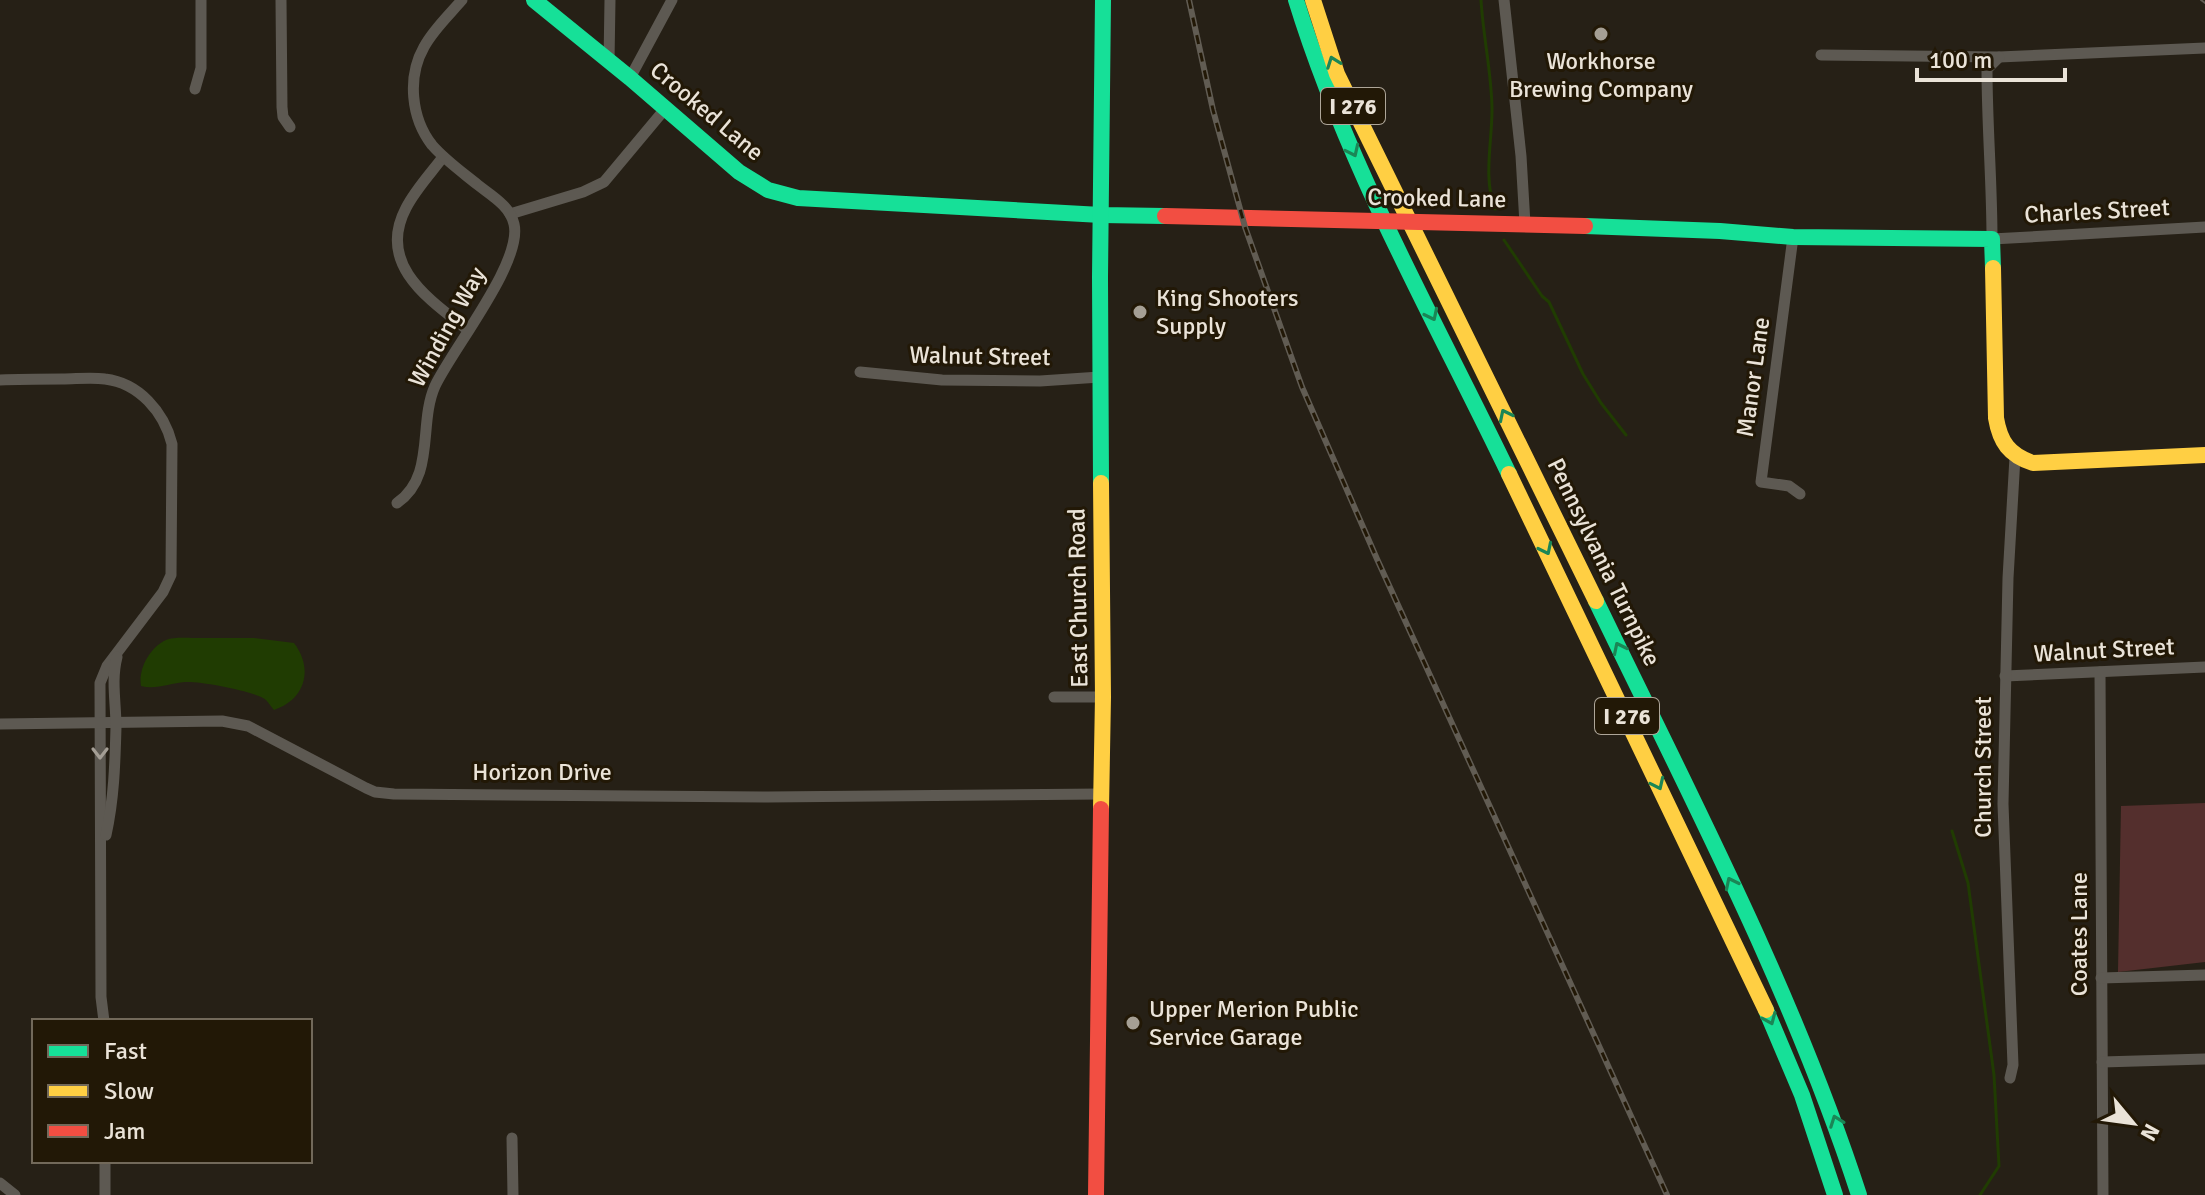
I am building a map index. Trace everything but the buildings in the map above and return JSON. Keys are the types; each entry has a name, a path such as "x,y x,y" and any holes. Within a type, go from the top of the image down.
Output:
{"main road":[{"name":"Crooked Lane","path":"534,0 748,178 768,190 798,198 1101,215 1525,224 1720,231 1793,237 1992,239"},
{"name":"East Church Road","path":"1096,1195 1103,697 1100,377 1103,0"},
{"name":"Pennsylvania Turnpike","path":"1296,0 1332,105 1378,206 1749,972 1801,1096 1835,1195"},
{"name":"Pennsylvania Turnpike","path":"1313,0 1337,74 1787,1000 1824,1088 1859,1195"},
{"path":"1992,239 1996,418 1998,433 2015,457 2033,463 2053,463 2205,455"}],"street":[{"path":"195,89 201,68 201,0"},
{"path":"281,0 282,107 283,117 290,127"},
{"path":"462,0 429,38 415,68 417,114 427,137 443,157 502,204 510,214 583,192 604,182 665,109"},
{"path":"609,62 610,0"},
{"path":"630,78 672,0"},
{"path":"1504,0 1525,224"},
{"path":"1821,55 1999,57 2205,48"},
{"path":"1992,239 1987,69 1999,57"},
{"path":"443,157 404,210 399,231 400,256 407,274 421,293 468,330"},
{"name":"Winding Way","path":"397,503 409,493 419,476 426,415 432,394 509,260 515,233 510,214"},
{"name":"Charles Street","path":"1992,239 2205,227"},
{"name":"Manor Lane","path":"1793,237 1761,482 1789,486 1800,494"},
{"name":"Walnut Street","path":"860,372 942,380 1040,381 1100,377"},
{"path":"0,380 103,378 121,382 138,391 157,410 166,426 173,451 171,575 163,592 107,666 100,683 101,997 104,1019"},
{"name":"Church Street","path":"2010,1078 2013,1065 2003,804 2008,578 2015,457"},
{"path":"102,853 113,800 114,675 118,653"},
{"name":"Walnut Street","path":"2005,676 2205,667"},
{"name":"Coates Lane","path":"2100,672 2103,1195"},
{"path":"1054,697 1103,697"},
{"name":"Horizon Drive","path":"0,724 239,722 366,788 394,794 768,797 1101,794"},
{"path":"2101,978 2205,975"},
{"path":"2102,1062 2205,1059"},
{"path":"512,1138 513,1195"},
{"path":"105,1163 105,1195"},
{"path":"0,1183 15,1195"}],"shaded area":[{"path":"254,638 294,643 304,663 305,673 299,691 293,699 274,710 260,697 214,685 185,682 158,687 141,686 143,666 150,653 169,639"},
{"path":"2205,803 2205,962 2118,972 2121,806"}],"waterway":[{"path":"1481,0 1492,97 1489,185 1495,209"},
{"path":"1504,240 1549,302 1583,374 1626,435"},
{"path":"1952,831 1968,883 1994,1075 1999,1166 1980,1195"}],"tram line":[{"path":"2201,0 2205,3"}],"railway":[{"path":"1189,0 1213,110 1245,227 1302,387 1377,559 1667,1195"}],"traffic: fast":[{"path":"534,0 739,172 768,190 798,198 1165,216"},
{"path":"1101,483 1103,0"},
{"path":"1296,0 1340,122 1366,182 1509,474"},
{"path":"1585,226 1793,237 1992,239 1993,268"},
{"path":"1596,601 1771,968 1803,1043 1859,1195"},
{"path":"1766,1010 1802,1095 1835,1195"}],"traffic: slow":[{"path":"1313,0 1337,74 1596,601"},
{"path":"1993,268 1996,418 2003,441 2012,452 2033,463 2205,455"},
{"path":"1509,474 1766,1010"},
{"path":"1101,483 1101,809"}],"traffic: jam":[{"path":"1165,216 1585,226"},
{"path":"1096,1195 1101,809"}],"place":[{"name":"Workhorse Brewing Company","path":"1601,34"},
{"name":"King Shooters Supply","path":"1140,312"},
{"name":"Upper Merion Public Service Garage","path":"1133,1023"}]}
